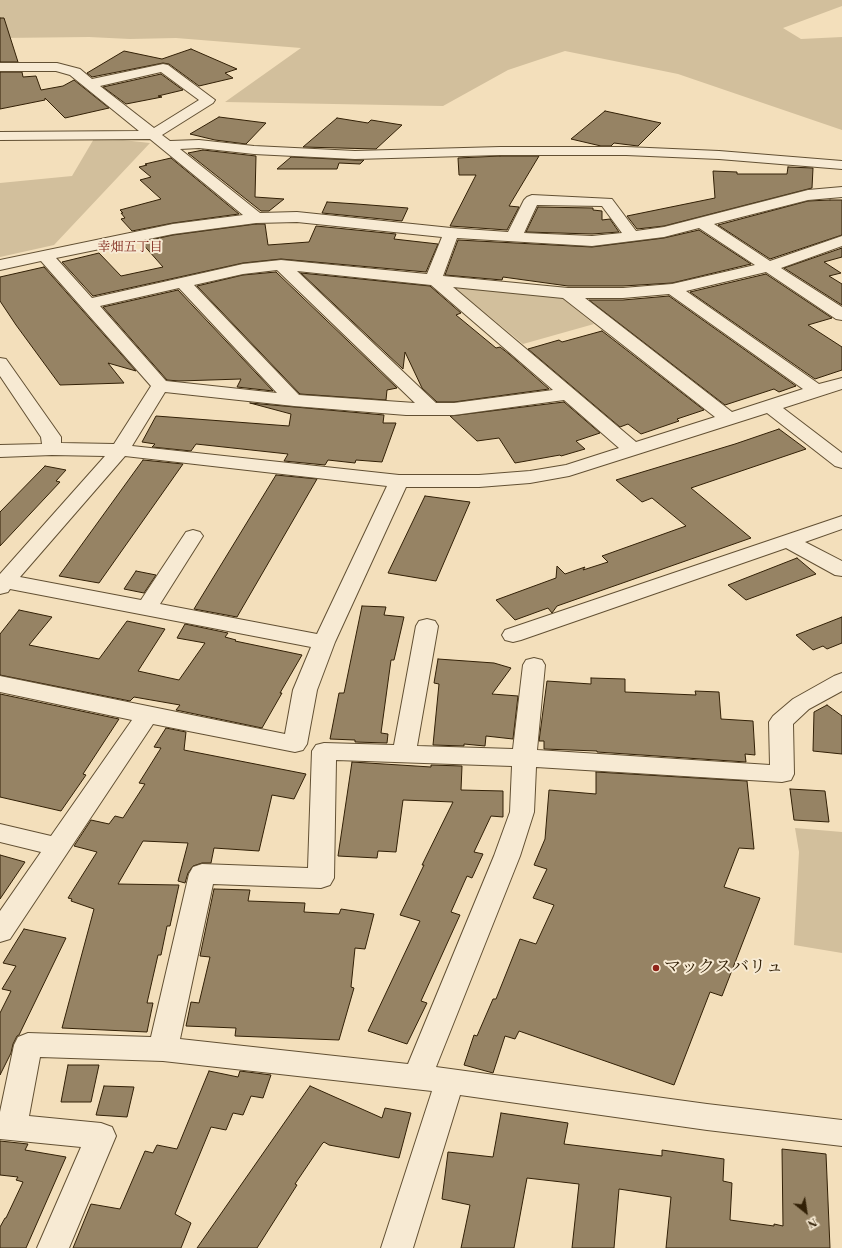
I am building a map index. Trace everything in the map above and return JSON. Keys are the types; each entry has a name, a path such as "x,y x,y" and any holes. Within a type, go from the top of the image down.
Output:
{"street":[{"path":"0,67 57,67 75,72 256,218"},
{"path":"0,136 153,136 208,100 163,68 89,84"},
{"path":"166,146 199,144 254,150 355,155 500,151 626,151 719,155 842,165"},
{"path":"0,265 173,229 256,218 297,217 451,233 514,238 592,241 633,237 702,223 808,195 842,192"},
{"path":"514,238 532,200 607,202 633,237"},
{"path":"702,223 839,311"},
{"path":"434,279 451,233"},
{"path":"88,304 243,269 281,265 568,293 623,293 672,288 721,279 768,266 842,241"},
{"path":"45,256 156,378 160,386"},
{"path":"281,265 431,409"},
{"path":"434,279 633,450"},
{"path":"182,282 294,400"},
{"path":"672,288 817,391"},
{"path":"568,293 729,419"},
{"path":"0,363 51,437 52,449"},
{"path":"0,451 52,449 120,450 399,481 479,481 530,477 569,470 842,383"},
{"path":"160,386 294,400 406,409 454,409 568,394"},
{"path":"3,584 120,450 160,386"},
{"path":"769,406 842,462"},
{"path":"0,684 295,744 305,690 324,642 399,481"},
{"path":"513,634 773,544 842,522"},
{"path":"147,608 193,536"},
{"path":"789,540 842,570"},
{"path":"3,584 147,608 324,642"},
{"path":"404,754 427,626"},
{"path":"417,1077 507,856 522,812 524,758 534,665"},
{"path":"163,1049 202,874 321,878 324,751 524,758 782,774 780,722 801,704 842,681"},
{"path":"0,932 147,715"},
{"path":"0,833 58,847"},
{"path":"53,1248 101,1136 6,1127 28,1045 163,1049 450,1081 707,1117 842,1133"},
{"path":"397,1248 450,1081"}],"shaded area":[{"path":"0,0 842,0 842,6 783,28 801,39 842,37 842,130 678,74 565,51 508,70 443,106 225,102 301,48 176,38 0,38"},
{"path":"95,137 150,143 54,245 0,257 0,183 72,176"},
{"path":"464,287 558,295 594,324 523,344 455,288"},
{"path":"795,828 842,832 842,953 794,945 799,852"}],"building":[{"path":"0,18 4,18 18,62 0,62"},
{"path":"191,49 237,69 225,73 233,78 199,86 169,64 163,63 92,77 87,73 124,51 162,59"},
{"path":"0,72 22,72 23,77 36,76 41,90 63,86 74,80 109,108 65,118 45,98 45,100 0,109"},
{"path":"161,74 183,90 158,96 162,97 126,104 103,87"},
{"path":"605,111 661,123 638,146 614,143 611,146 601,146 571,139"},
{"path":"219,117 266,123 246,144 215,140 190,134"},
{"path":"337,118 368,123 371,120 402,125 376,149 303,147"},
{"path":"203,150 256,156 255,197 284,199 269,211 261,211 188,153"},
{"path":"539,156 509,206 519,207 507,230 450,226 476,175 459,175 458,158"},
{"path":"291,157 364,160 360,164 339,163 337,169 277,169"},
{"path":"171,158 239,214 173,223 132,231 121,219 125,218 120,210 161,199 140,180 151,177 139,167 147,165 145,164"},
{"path":"788,167 813,168 812,188 664,226 637,229 627,216 715,198 713,171 737,172 737,174 787,174"},
{"path":"842,200 842,235 770,259 718,225 808,201"},
{"path":"327,202 408,208 402,221 322,213"},
{"path":"538,207 593,208 593,210 602,211 602,220 610,219 619,232 592,234 526,232"},
{"path":"265,224 268,245 309,242 316,226 396,234 394,239 438,244 426,272 281,259 243,263 93,296 62,262 99,253 121,276 163,267 141,242 173,235"},
{"path":"699,230 751,264 672,283 623,286 568,286 503,277 502,280 445,275 458,240 592,247 664,238"},
{"path":"842,248 842,257 824,262 841,273 829,276 842,284 842,305 784,268"},
{"path":"44,267 136,371 108,363 124,383 60,385 16,325 0,301 0,277"},
{"path":"276,272 397,388 387,390 386,400 300,394 197,286 243,275"},
{"path":"301,273 430,286 461,313 456,315 496,348 500,347 509,354 549,389 454,402 437,402 422,388 405,352 403,369"},
{"path":"766,274 832,318 808,325 842,347 842,370 815,379 690,292"},
{"path":"178,290 273,391 237,387 241,379 167,380 103,307"},
{"path":"669,296 796,386 779,392 774,389 725,405 589,300 623,300"},
{"path":"602,331 704,410 677,419 679,421 641,434 628,424 620,427 528,349 559,340 562,342"},
{"path":"564,402 600,433 576,441 585,449 561,456 515,463 499,438 477,441 450,416"},
{"path":"250,403 384,415 383,423 396,423 382,462 356,460 355,463 328,460 325,465 284,461 288,454 196,444 191,451 152,447 155,444 142,442 156,416 289,426 291,414"},
{"path":"779,429 806,449 691,488 751,538 557,606 552,613 548,608 515,620 496,600 556,578 557,566 565,574 585,567 583,570 608,562 602,556 686,526 652,498 642,502 616,480"},
{"path":"143,460 183,464 99,583 59,576"},
{"path":"45,466 66,470 56,481 60,482 0,546 0,512"},
{"path":"276,475 317,479 237,617 194,609"},
{"path":"425,496 470,502 436,581 388,573"},
{"path":"797,558 816,574 746,600 728,585"},
{"path":"136,571 156,575 144,593 124,589"},
{"path":"362,606 386,607 384,615 404,617 394,660 391,660 381,733 388,734 387,743 355,742 355,740 330,739 339,693 344,693"},
{"path":"19,610 52,617 29,645 99,659 127,621 165,629 138,671 179,680 205,643 177,638 185,624 228,633 225,637 236,640 235,641 302,655 262,728 176,710 180,705 134,697 130,701 0,675 0,634"},
{"path":"842,617 842,643 827,649 823,646 813,650 796,635"},
{"path":"438,659 494,663 511,668 492,694 518,696 513,739 486,736 485,746 464,744 464,746 433,745 439,684 434,683"},
{"path":"591,678 625,679 625,692 696,695 695,691 719,692 721,719 753,721 755,755 745,754 746,762 597,751 544,749 544,741 539,741 547,681 591,684"},
{"path":"0,694 119,719 83,774 86,775 61,811 0,797"},
{"path":"827,705 842,716 842,754 813,751 814,712"},
{"path":"166,728 186,732 184,750 306,774 294,799 272,795 259,851 214,848 211,863 202,863 193,866 188,873 185,883 178,881 188,843 143,841 118,884 179,885 170,926 167,926 161,955 158,955 147,1003 153,1003 147,1032 62,1028 94,909 71,901 72,899 68,898 97,852 74,846 91,820 109,824 115,816 123,818 145,784 139,783 161,748 154,747"},
{"path":"352,762 431,767 431,765 462,766 461,790 503,791 503,817 491,816 474,852 483,854 472,878 467,876 451,912 460,915 421,1001 427,1003 407,1044 368,1031 420,921 400,915 424,865 422,865 453,802 403,800 396,852 378,851 377,858 338,856"},
{"path":"596,772 747,781 754,849 739,848 724,887 760,898 722,996 710,992 674,1085 519,1031 515,1039 505,1036 493,1073 464,1065 474,1035 477,1036 493,999 496,999 520,939 536,944 554,905 533,898 547,869 534,865 545,839 549,790 596,794"},
{"path":"790,789 825,791 829,822 794,820"},
{"path":"0,855 25,862 0,899"},
{"path":"214,889 250,890 248,901 305,903 304,912 339,914 341,909 374,914 365,949 355,948 351,987 354,988 339,1040 235,1036 236,1028 186,1026 191,1002 199,1003 210,957 200,956"},
{"path":"24,929 66,938 19,1035 13,1044 11,1053 0,1075 0,1013 11,991 2,989 16,966 3,963"},
{"path":"68,1065 99,1065 91,1102 61,1102"},
{"path":"209,1071 238,1077 240,1071 271,1075 263,1098 251,1096 243,1115 233,1113 226,1130 211,1127 175,1214 191,1223 181,1248 73,1248 91,1204 120,1209 145,1151 153,1153 157,1145 177,1149"},
{"path":"104,1086 134,1087 127,1117 96,1115"},
{"path":"310,1086 382,1118 385,1108 411,1113 399,1158 329,1145 324,1142 295,1184 297,1185 257,1248 197,1248"},
{"path":"501,1113 568,1123 564,1144 662,1156 662,1150 724,1159 723,1181 732,1183 730,1220 774,1226 774,1224 783,1226 782,1149 826,1154 830,1248 666,1248 671,1197 619,1189 614,1248 572,1248 579,1184 527,1178 514,1248 461,1248 470,1205 442,1199 448,1152 493,1157"},
{"path":"0,1141 28,1144 25,1150 66,1157 26,1248 0,1248 0,1227 6,1218 23,1182 16,1180 18,1177 0,1175"}],"place":[{"name":"マックスバリュ","path":"656,968"}],"district":[{"name":"幸畑五丁目","path":"130,248"}]}
